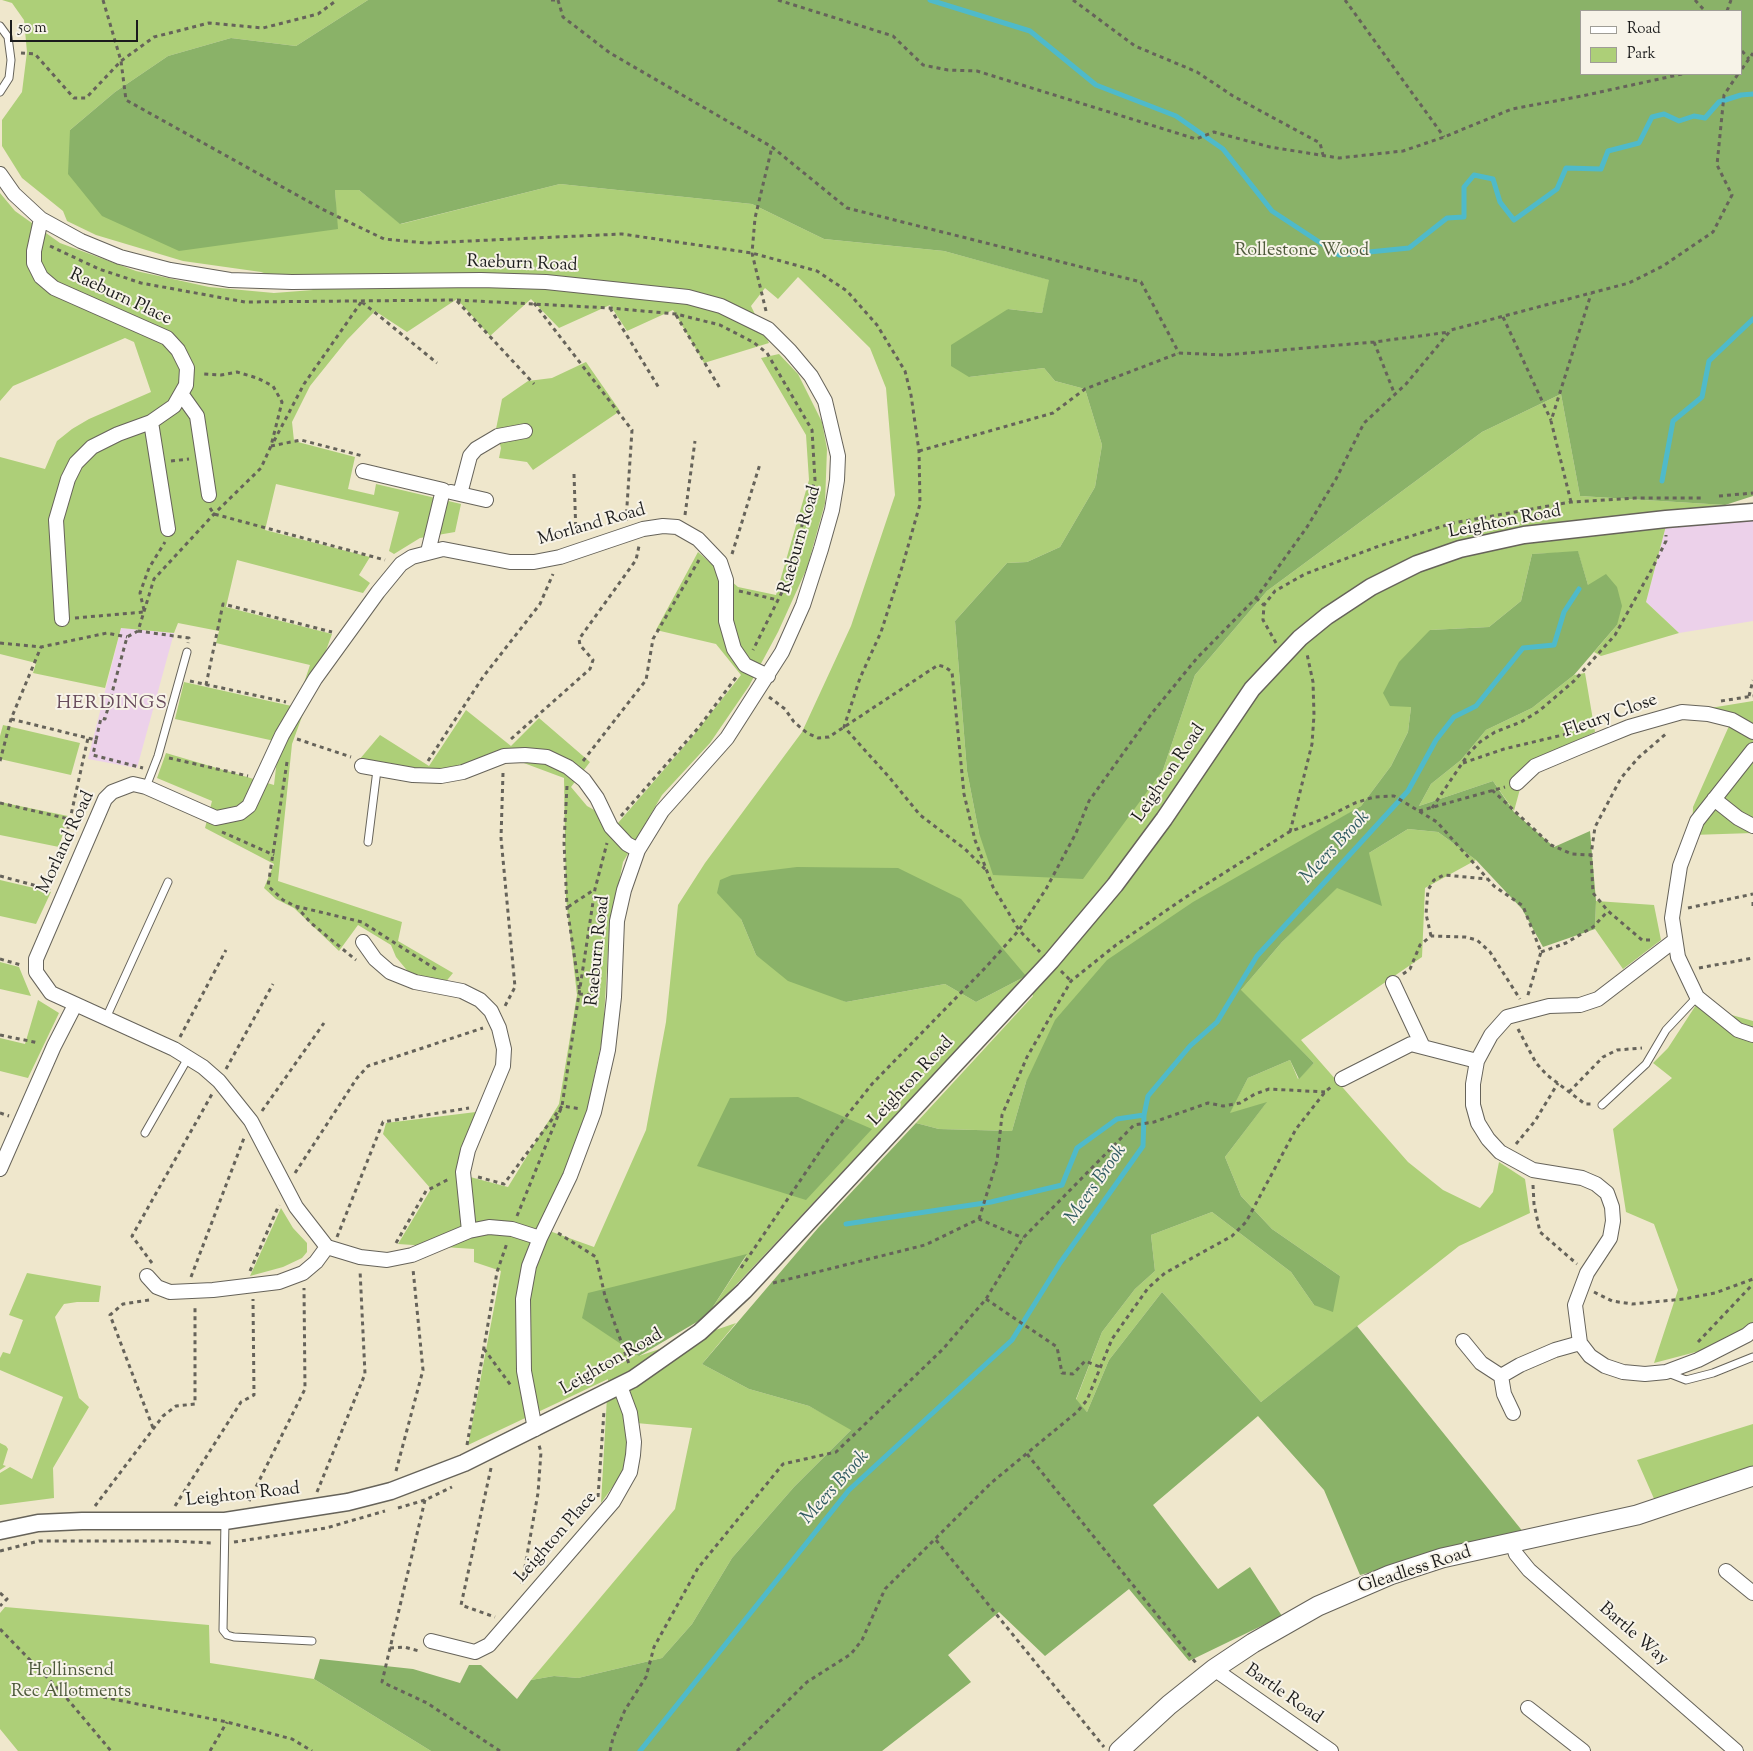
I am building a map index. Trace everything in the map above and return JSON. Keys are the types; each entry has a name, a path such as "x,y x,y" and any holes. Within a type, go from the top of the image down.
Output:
{"main road":[{"name":"Gleadless Road","path":"1119,1751 1210,1672 1294,1619 1390,1575 1442,1558 1637,1515 1753,1476"}],"street":[{"name":"Raeburn Road","path":"0,174 14,194 40,219 81,241 120,256 170,270 230,280 364,283 481,280 546,282 698,300 745,316 768,329 811,376 824,401 838,456 832,510 802,605 782,652 760,690 727,738 662,812 638,850 624,890 617,922 614,997 608,1050 594,1112 570,1176 542,1232 529,1266 522,1299 522,1332 528,1402 535,1429"},
{"name":"Raeburn Place","path":"40,219 34,250 34,263 41,277 54,288 167,338 178,350 187,368"},
{"path":"62,619 56,520 68,479 76,463 92,447 118,434 151,422 174,406 186,385 187,368"},
{"path":"182,395 197,416 209,495"},
{"path":"151,422 168,529"},
{"path":"460,494 470,456 476,449 498,436 525,431"},
{"path":"363,471 486,500"},
{"path":"428,552 443,490"},
{"name":"Leighton Road","path":"0,1531 38,1523 232,1520 310,1509 391,1491 464,1463 620,1386 700,1332 744,1291 1051,961 1115,885 1164,819 1252,689 1300,638 1327,616 1371,587 1417,564 1460,549 1524,535 1666,519 1753,512"},
{"name":"Morland Road","path":"36,968 36,959 59,888 105,799 122,787 133,784 146,787 216,818 240,813 248,806 282,734 299,705 346,636 401,564 412,557 443,549 510,562 534,562 560,557 643,529 663,526 682,529 707,546 720,562 726,580 726,621 734,649 745,666 768,676"},
{"name":"Fleury Close","path":"1517,783 1535,766 1654,719 1682,712 1708,714 1732,720 1753,732"},
{"path":"1753,750 1697,821 1687,843 1676,885 1672,918 1678,957 1697,997 1738,1030 1753,1035"},
{"path":"362,766 419,776 441,776 463,772 504,756 525,755 547,758 571,770 584,780 597,798 612,826 627,844 638,850"},
{"path":"1714,799 1738,818 1753,826"},
{"path":"1675,940 1598,999 1580,1005 1549,1006 1507,1017 1490,1035 1477,1061 1473,1084 1473,1105 1478,1124 1488,1139 1505,1154 1533,1170 1582,1178 1596,1184 1606,1193 1612,1207 1613,1221 1610,1238 1584,1279 1575,1305 1580,1343 1590,1356 1605,1366 1623,1372 1645,1374 1666,1372 1751,1336"},
{"path":"363,942 376,960 390,972 415,982 462,991 480,1000 491,1011 497,1024 504,1049 503,1066 468,1150 463,1172 469,1231"},
{"path":"36,968 42,984 51,993 174,1049 219,1081 251,1121 296,1207 330,1248 360,1257 387,1260 412,1255 469,1231 489,1227 542,1232"},
{"path":"1393,983 1423,1047"},
{"path":"0,1169 54,1046 75,1005"},
{"path":"1342,1079 1392,1056 1411,1044 1477,1061"},
{"path":"147,1276 157,1287 170,1292 248,1287 279,1282 303,1273 330,1248"},
{"path":"1463,1341 1481,1363 1501,1376 1504,1394 1513,1412"},
{"path":"1501,1376 1520,1365 1555,1350 1580,1343"},
{"name":"Leighton Place","path":"429,1647 475,1652 489,1645 596,1520 623,1485 630,1472 634,1442 630,1413 620,1386"},
{"name":"Bartle Way","path":"1512,1542 1516,1554 1529,1570 1736,1751"},
{"path":"1726,1571 1753,1593"},
{"name":"Bartle Road","path":"1210,1672 1331,1751"},
{"path":"1528,1708 1583,1751"}],"lane":[{"path":"0,26 8,37 10,52 9,78 0,92"},
{"path":"146,787 158,756 187,652"},
{"path":"368,842 378,770"},
{"path":"106,1018 168,882"},
{"path":"1602,1105 1634,1077 1658,1047 1666,1030 1697,997"},
{"path":"145,1133 188,1058"},
{"path":"1666,1372 1686,1380 1713,1373 1753,1357"},
{"path":"232,1520 223,1630 227,1635 234,1637 312,1640"}],"path":[{"path":"103,0 121,61 126,100 322,209 384,239 426,243 622,234 752,253 817,271 847,290 877,325 904,371 911,395 919,451 920,504 886,615 860,678 844,727"},
{"path":"10,52 35,54 74,98 86,98 121,61 154,37 209,23 263,28 318,14 337,0"},
{"path":"551,0 559,0 563,17 610,53 772,147 847,208 1141,282 1180,353"},
{"path":"778,0 893,36 923,65 948,70 976,71 1196,139 1214,132 1263,145 1338,158 1403,151 1444,138 1512,109 1677,75"},
{"path":"1073,0 1135,46 1197,72 1232,96 1320,143 1323,155"},
{"path":"1345,0 1444,138"},
{"path":"1695,0 1705,10"},
{"path":"1743,52 1749,59"},
{"path":"1743,68 1753,53"},
{"path":"1743,60 1749,59"},
{"path":"919,451 1053,413 1085,390 1180,353 1225,355 1374,342 1450,332 1629,284 1663,266 1713,232 1732,195 1717,165 1724,95 1737,75"},
{"path":"768,329 765,305 752,253 755,218 772,147"},
{"path":"138,631 154,579 214,514 261,468 304,384 362,302 364,283"},
{"path":"1551,421 1591,294"},
{"path":"456,300 534,384"},
{"path":"698,300 676,314 720,390"},
{"path":"362,302 437,363"},
{"path":"534,302 632,430 626,535"},
{"path":"610,308 658,388"},
{"path":"1503,317 1551,421 1571,502"},
{"path":"740,1270 829,1138 872,1084 987,966 1019,930 1046,889 1076,833 1089,801 1118,759 1197,658 1256,598 1306,527 1336,479 1364,423 1395,395 1450,332"},
{"path":"1374,342 1395,395"},
{"path":"187,368 202,374 221,375 238,372 273,386 282,402 271,446"},
{"path":"271,446 301,440 367,457 363,471"},
{"path":"682,529 695,441"},
{"path":"158,462 202,458"},
{"path":"720,562 731,559 760,464"},
{"path":"574,474 576,552"},
{"path":"209,495 210,508 214,514 401,564"},
{"path":"1432,808 1469,753 1487,737 1521,722 1539,711 1574,681 1615,635 1638,597 1666,541 1666,519"},
{"path":"144,611 140,593 149,568 167,540 168,529"},
{"path":"164,1522 240,1402 254,1396 248,1287 286,1188 357,1078 368,1066 497,1024 515,987 501,838 503,743 516,737 590,669 593,660 580,645 579,639 636,560 643,529"},
{"path":"614,997 580,994 567,907 564,842 571,770 646,680 653,640 707,546"},
{"path":"419,776 483,677 540,604 560,557"},
{"path":"726,589 778,600"},
{"path":"1256,598 1264,605 1263,620 1284,654"},
{"path":"206,684 223,604 346,636"},
{"path":"62,619 144,611"},
{"path":"0,643 42,647 107,633 127,637 138,631 189,638 187,652"},
{"path":"127,637 105,719 101,718 93,755 152,771"},
{"path":"1289,832 1304,782 1312,744 1314,715 1313,682 1308,659 1300,638"},
{"path":"0,761 11,719 42,647"},
{"path":"760,690 785,709 794,722 807,733 818,738 829,737 938,665 952,672 964,794 975,840 993,887 1019,930"},
{"path":"180,679 299,705"},
{"path":"1714,702 1751,696 1753,680"},
{"path":"1675,940 1642,940 1608,911 1593,893 1591,855 1595,827 1621,778 1638,758 1690,713"},
{"path":"11,719 96,740"},
{"path":"844,727 920,815 965,849 986,870"},
{"path":"1463,763 1504,749 1572,733"},
{"path":"282,734 358,759 362,766"},
{"path":"60,864 88,738"},
{"path":"158,756 261,779"},
{"path":"288,757 268,886 283,900 295,906 362,922 459,984 462,991"},
{"path":"1419,811 1517,783"},
{"path":"1492,790 1551,844 1572,854 1591,855"},
{"path":"772,1284 925,1245 980,1219 997,1161 1002,1115 1027,1057 1071,981 1116,945 1186,897 1289,832 1323,819 1355,803 1374,797 1394,796 1437,822 1494,886 1523,906 1541,952 1527,998 1519,1013"},
{"path":"0,803 69,819"},
{"path":"216,818 212,828 274,855"},
{"path":"1431,936 1426,914 1428,890 1434,880 1444,875 1487,879"},
{"path":"0,876 59,888"},
{"path":"567,907 595,889"},
{"path":"1674,911 1753,894"},
{"path":"1753,902 1753,908"},
{"path":"295,906 339,948 360,962"},
{"path":"1541,952 1566,943 1593,927 1608,911"},
{"path":"1393,983 1410,968 1420,946 1431,936 1445,935 1477,940 1490,952 1519,1013 1523,1040 1536,1063 1585,1104 1602,1105"},
{"path":"174,1049 226,950"},
{"path":"1684,973 1753,958"},
{"path":"0,959 36,968"},
{"path":"147,1276 154,1265 132,1236 274,984"},
{"path":"94,1522 95,1506 163,1416 176,1406 195,1404 190,1291 251,1121 262,1111 324,1023"},
{"path":"0,1035 54,1046"},
{"path":"1569,1092 1603,1057 1617,1050 1658,1047"},
{"path":"737,1751 807,1682 851,1654 862,1640 885,1589 991,1483 1077,1412 1087,1400 1112,1338 1148,1288 1165,1273 1232,1236 1246,1222 1296,1129 1324,1092 1342,1079"},
{"path":"1505,1154 1535,1121 1558,1083"},
{"path":"610,1751 613,1738 625,1710 646,1677 654,1647 698,1568 783,1464 836,1452 944,1349 986,1300 1023,1238 1134,1124 1154,1122 1208,1103 1223,1106 1240,1103 1255,1094 1269,1089 1324,1092"},
{"path":"330,1248 383,1122 488,1105"},
{"path":"387,1260 426,1191 463,1172 504,1184 562,1106"},
{"path":"1533,1170 1534,1204 1540,1232 1584,1279 1612,1301 1632,1304 1684,1299 1715,1293 1753,1279"},
{"path":"980,1219 1023,1238"},
{"path":"464,1463 497,1272 512,1229"},
{"path":"542,1232 567,1237 596,1257 605,1296 628,1357 620,1386 596,1520"},
{"path":"391,1491 423,1370 412,1255"},
{"path":"310,1509 365,1374 360,1257"},
{"path":"232,1520 305,1389 303,1273"},
{"path":"1683,1365 1699,1340 1753,1284"},
{"path":"153,1429 110,1315 123,1304 154,1299 170,1292"},
{"path":"986,1300 1057,1347 1062,1373 1073,1374 1086,1361 1100,1367"},
{"path":"484,1349 518,1396 528,1402"},
{"path":"495,1448 461,1605 513,1618 538,1493 541,1452 535,1429"},
{"path":"1027,1454 1210,1672"},
{"path":"936,1540 1107,1751"},
{"path":"0,1593 6,1599 0,1606"},
{"path":"0,1629 64,1695 111,1751"},
{"path":"390,1648 429,1647"},
{"path":"64,1695 78,1692 227,1722 292,1739 312,1751"},
{"path":"210,1751 227,1722"}],"shaded area":[{"path":"1753,519 1753,621 1679,633 1646,602 1667,522"},
{"path":"121,628 174,633 137,768 88,759"}],"green space":[{"path":"2,0 368,0 296,46 231,38 168,56 115,92 70,130 337,229 335,190 359,190 401,224 560,184 752,204 824,239 944,251 1050,280 1042,313 1008,309 969,377 1044,368 1055,381 1085,389 1102,445 1095,487 1060,547 1027,562 1007,563 955,621 967,771 979,833 1163,770 1195,675 1267,591 1482,432 1561,394 1580,496 1725,505 1667,522 1646,602 1679,633 1601,656 1594,652 1617,625 1588,585 1578,552 1532,554 1521,601 1489,627 1430,630 1411,707 1408,732 1391,766 1361,806 1304,841 1026,1082 1012,1131 939,1129 916,1123 1033,996 1026,976 707,1316 747,1255 639,1356 736,1323 702,1364 749,1389 809,1406 852,1429 794,1487 732,1558 692,1624 662,1658 578,1678 554,1676 531,1680 675,1509 692,1428 636,1423 624,1471 601,1503 608,1379 468,1445 501,1271 474,1262 474,1249 398,1244 431,1189 383,1134 386,1123 476,1112 455,1173 508,1187 559,1104 577,995 566,898 564,778 505,756 420,780 359,760 380,735 429,766 466,710 511,746 539,718 590,762 571,787 587,806 618,823 693,736 741,675 716,644 656,630 698,552 738,587 776,595 809,480 806,435 761,358 779,354 798,374 822,422 827,449 825,503 807,568 778,632 749,686 710,743 662,795 623,862 609,932 603,1035 586,1115 544,1229 594,1247 646,1130 666,1022 678,905 705,863 802,732 851,626 895,495 886,388 870,348 798,277 778,299 765,288 751,306 769,343 704,363 673,310 627,331 610,305 559,328 531,299 490,336 457,299 407,332 375,311 347,340 310,386 292,422 294,441 355,457 348,489 374,495 376,484 461,504 455,532 420,538 394,554 389,551 399,512 276,484 265,530 370,557 359,575 370,583 363,593 237,560 226,607 332,634 292,744 278,881 402,922 398,941 453,973 444,984 410,974 396,957 391,945 358,925 339,951 294,908 276,899 264,888 274,864 205,828 212,801 157,778 166,753 274,785 279,742 175,719 184,682 296,707 310,665 216,643 219,631 178,623 174,633 121,628 105,688 33,673 36,663 0,654 0,457 45,469 57,441 72,429 89,419 151,392 134,342 125,338 13,386 0,401 0,193 15,211 60,243 136,271 209,287 274,293 313,290 261,272 183,261 96,235 67,221 63,211 22,178 2,146 2,120 22,92 27,52 24,20 12,3","holes":["741,919 1026,976 976,1002 945,984 846,1002 756,955"]},
{"name":"Rollestone Wood","path":"368,0 1753,0 1753,496 1725,505 1580,496 1561,394 1482,432 1267,591 1195,675 1163,770 1083,879 993,875 979,833 967,771 955,621 1007,563 1027,562 1060,547 1095,487 1102,445 1085,389 1055,381 1044,368 969,377 951,366 951,345 1008,309 1042,313 1049,280 944,251 824,239 752,204 560,184 400,224 359,190 335,190 338,229 179,251 102,216 68,174 70,130 115,92 168,56 231,38 296,46"},
{"path":"586,362 620,411 533,470 527,462 499,458 501,448 496,429 502,399 528,381 552,378"},
{"path":"1578,551 1588,585 1606,574 1617,587 1622,606 1617,625 1574,675 1532,708 1486,730 1461,760 1431,784 1419,806 1493,781 1514,812 1554,847 1590,831 1596,901 1595,929 1543,947 1522,909 1476,860 1438,832 1408,829 1369,853 1382,906 1337,888 1282,942 1241,990 1314,1063 1299,1079 1290,1060 1248,1078 1230,1113 1267,1102 1225,1157 1241,1196 1272,1229 1340,1276 1333,1312 1314,1305 1291,1272 1212,1212 1151,1235 1155,1271 1135,1289 1102,1332 1076,1399 1087,1412 1109,1360 1162,1292 1261,1402 1357,1326 1524,1533 1360,1575 1324,1490 1258,1416 1153,1505 1218,1589 1250,1567 1282,1616 1189,1661 1129,1589 1045,1656 999,1612 948,1655 971,1682 882,1751 431,1751 314,1679 320,1659 413,1669 460,1683 469,1665 481,1665 517,1699 531,1680 554,1676 578,1678 662,1658 692,1624 732,1558 794,1487 851,1430 809,1406 749,1389 702,1364 818,1228 916,1123 939,1129 1012,1131 1026,1082 1055,1020 1107,960 1193,902 1361,806 1391,766 1408,732 1411,707 1390,706 1383,693 1399,662 1430,630 1489,627 1521,601 1532,554"},
{"path":"1585,673 1595,732 1527,763 1514,811 1493,781 1419,806 1431,784 1461,760 1486,730 1532,708 1574,675"},
{"path":"1753,701 1753,833 1692,835 1693,807 1729,726 1704,709"},
{"path":"3,725 80,743 71,775 0,759 0,736"},
{"path":"0,802 68,816 59,847 0,835"},
{"path":"1408,829 1438,832 1476,860 1425,888 1422,957 1301,1040 1408,1162 1443,1190 1480,1208 1493,1192 1499,1162 1525,1179 1530,1213 1459,1246 1261,1402 1162,1292 1109,1360 1087,1412 1076,1400 1102,1332 1135,1289 1155,1271 1151,1235 1212,1212 1291,1272 1314,1305 1340,1276 1272,1229 1241,1196 1225,1157 1266,1103 1229,1114 1248,1078 1290,1060 1298,1079 1314,1063 1240,991 1282,942 1369,853"},
{"path":"797,867 898,868 961,899 1026,976 976,1002 945,984 846,1002 788,981 756,955 741,919 717,893 720,880 732,875"},
{"path":"0,880 51,892 36,924 0,916"},
{"path":"1596,901 1654,905 1661,940 1623,969 1595,929"},
{"path":"0,962 19,967 31,996 0,989"},
{"path":"38,1000 59,1013 28,1078 0,1071 0,1038 25,1044"},
{"path":"1696,1005 1753,1021 1753,1337 1654,1363 1678,1290 1654,1224 1626,1212 1613,1129 1672,1078 1653,1063 1668,1048"},
{"path":"798,1097 872,1129 806,1200 697,1166 730,1098"},
{"path":"281,1208 293,1228 307,1243 307,1252 302,1258 283,1267 250,1276"},
{"path":"747,1254 707,1316 639,1356 582,1318 588,1293"},
{"path":"27,1273 101,1286 99,1302 64,1304 55,1317 79,1398 89,1407 53,1468 54,1498 0,1505 0,1473 10,1467 32,1479 63,1397 0,1370 0,1358 3,1352 10,1354 23,1320 9,1315"},
{"path":"1753,1424 1753,1468 1655,1501 1637,1460"},
{"path":"0,1443 8,1449 3,1465 6,1466 0,1470"},
{"name":"Hollinsend Rec Allotments","path":"5,1607 209,1625 210,1663 314,1679 431,1751 18,1751 0,1729 0,1613"}],"waterway":[{"path":"930,0 1030,31 1096,85 1176,116 1223,149 1272,211 1339,255 1409,248 1447,218 1464,217 1464,187 1474,175 1493,179 1500,202 1514,220 1557,189 1566,168 1601,169 1608,151 1639,143 1652,117 1664,114 1679,121 1694,116 1705,118 1719,102 1741,95 1753,94"},
{"name":"Meers Brook","path":"1662,481 1673,421 1702,397 1709,361 1753,319"},
{"name":"Meers Brook","path":"640,1751 849,1490 1012,1340 1060,1263 1143,1146 1144,1115 1148,1096 1190,1046 1217,1022 1257,956 1408,791 1436,740 1454,717 1476,706 1523,648 1554,645 1564,612 1579,589"},
{"path":"846,1224 991,1202 1062,1185 1077,1148 1117,1119 1144,1115"}],"district":[{"name":"HERDINGS","path":"112,705"}]}
